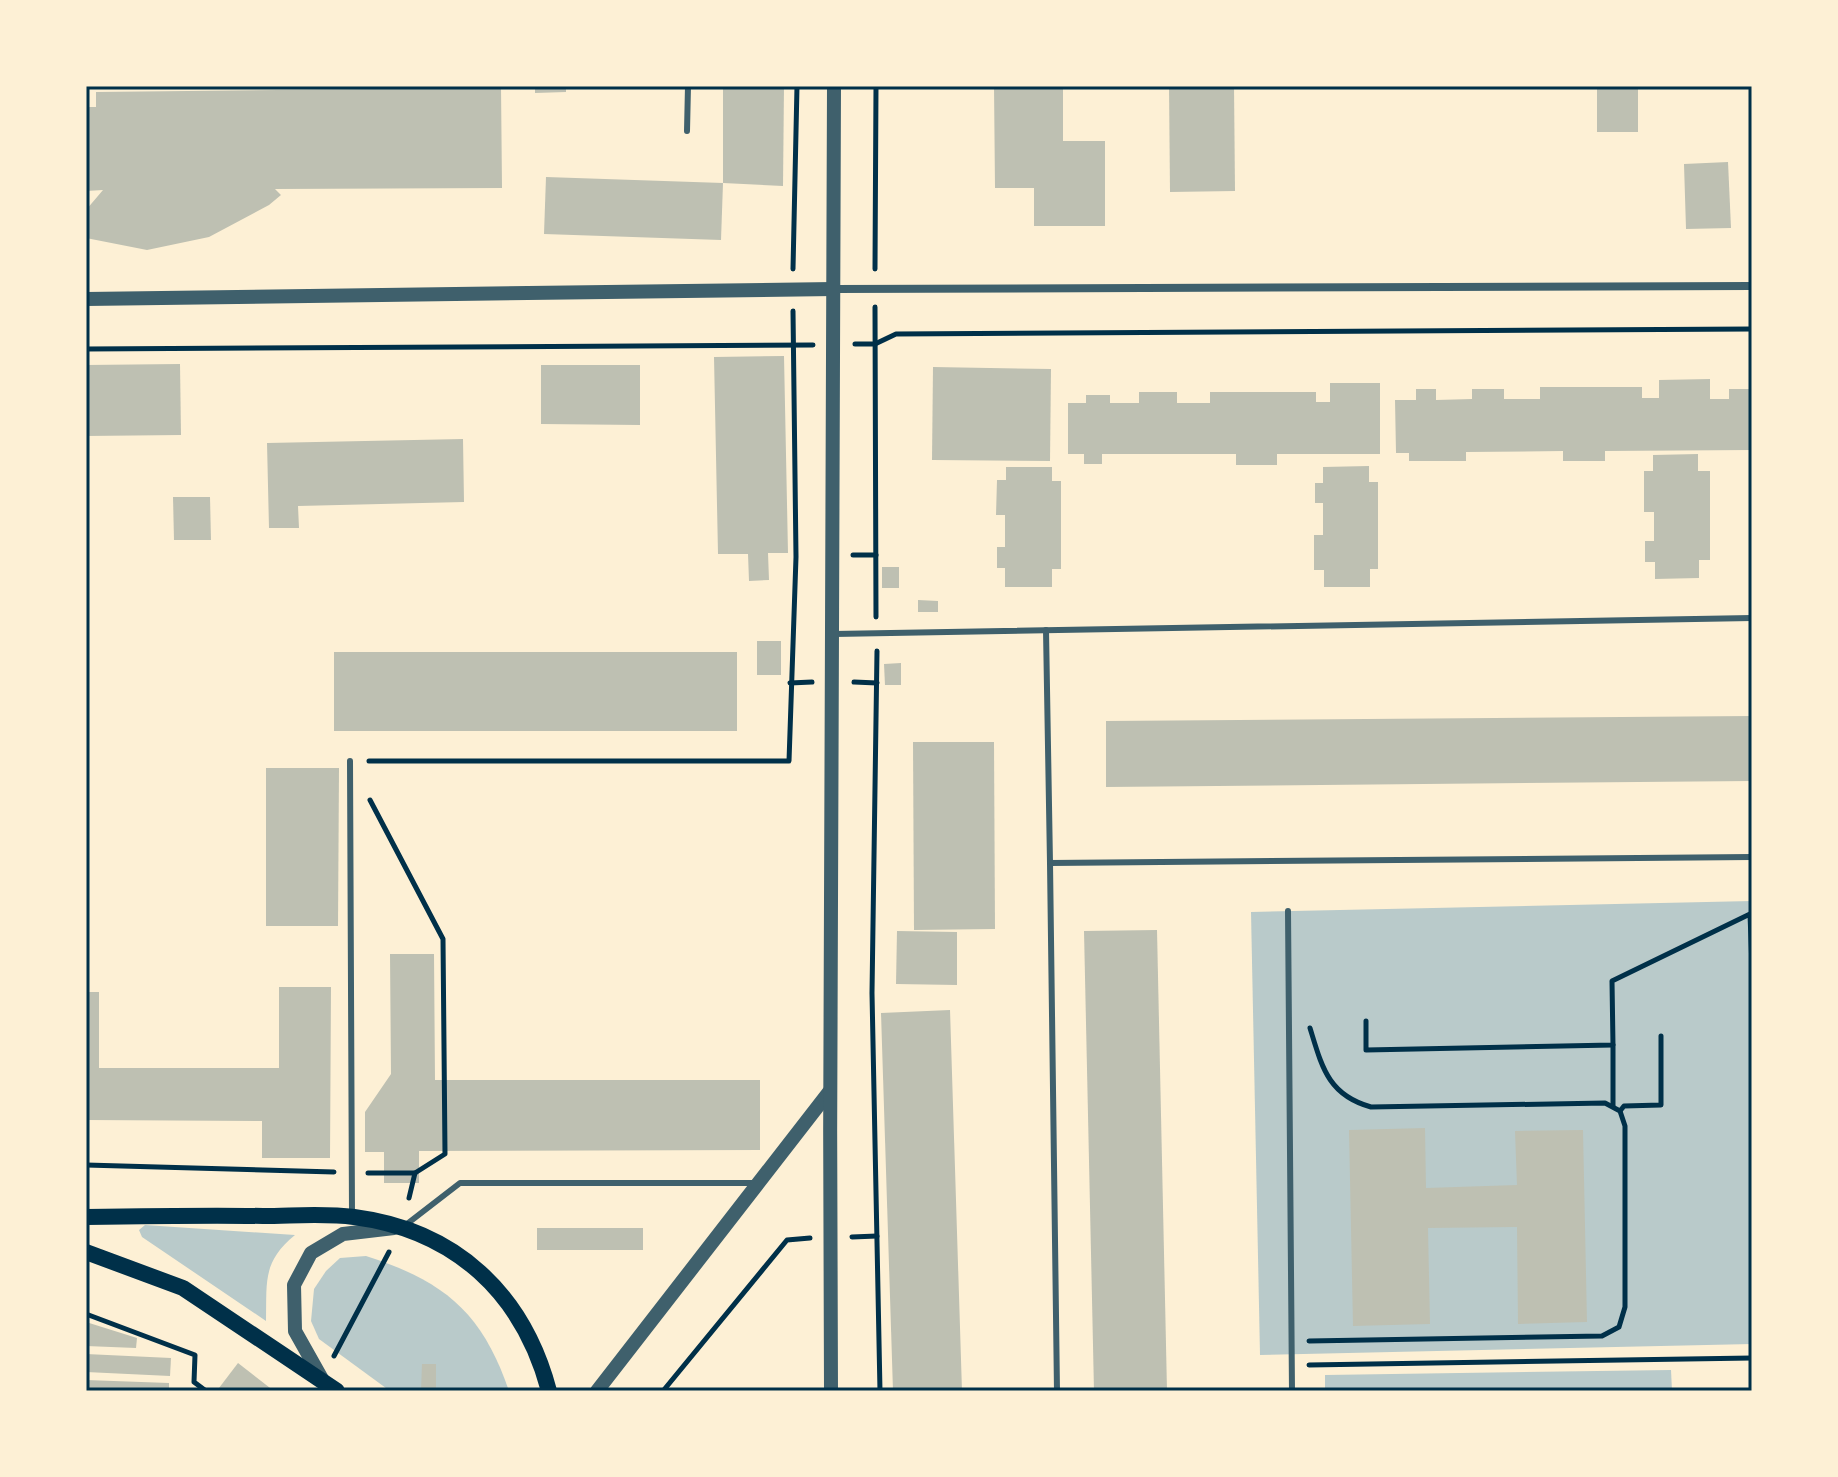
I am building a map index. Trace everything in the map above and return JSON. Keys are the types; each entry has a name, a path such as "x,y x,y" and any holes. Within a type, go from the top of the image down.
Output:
{"main road":[{"path":"86,1217 352,1216 403,1227 443,1243 488,1281 521,1321 549,1391"},
{"path":"86,1252 183,1288 337,1391"}],"street":[{"path":"831,1391 830,634 834,86"},
{"path":"86,299 834,289 1752,286"},
{"path":"597,1391 829,1092"},
{"path":"322,1379 295,1331 294,1285 311,1253 343,1234 403,1227"}],"lane":[{"path":"687,131 688,86"},
{"path":"830,634 1752,618"},
{"path":"1046,630 1057,1391"},
{"path":"350,761 352,1216"},
{"path":"1050,863 1752,857"},
{"path":"1288,911 1292,1391"},
{"path":"403,1227 460,1183 759,1183"}],"path":[{"path":"86,1165 415,1173 445,1154 443,939 350,761 789,761 796,557 792,290 797,86"},
{"path":"876,86 877,632 872,993 880,1391"},
{"path":"86,349 794,346 875,344 896,334 1752,329"},
{"path":"1613,1106 1612,981 1750,914 1752,967"},
{"path":"1292,1341 1602,1336 1611,1333 1625,1318 1625,1126 1620,1111 1605,1103 1371,1107 1352,1101 1337,1091 1328,1077 1306,1016"},
{"path":"1366,1021 1366,1050 1613,1045"},
{"path":"1620,1111 1624,1106 1661,1105 1661,1036"},
{"path":"322,1379 403,1227 415,1173"},
{"path":"663,1391 787,1240"},
{"path":"86,1314 195,1355 194,1391"},
{"path":"1292,1366 1752,1358"},
{"path":"194,1382 206,1391"}],"shaded area":[{"path":"1752,901 1752,1344 1260,1355 1251,912"},
{"path":"145,1225 295,1235 277,1254 268,1274 266,1321 142,1237 139,1230"},
{"path":"366,1256 417,1277 457,1303 486,1340 509,1391 390,1391 319,1339 311,1321 314,1289 340,1258"},
{"path":"1671,1370 1672,1391 1325,1391 1325,1375"}],"building":[{"path":"376,86 501,86 502,188 275,189 281,195 269,205 209,237 147,250 86,238 86,210 103,190 86,191 86,107 96,107 96,92 376,89"},
{"path":"535,86 566,86 566,92 535,93"},
{"path":"723,86 784,86 783,186 723,183"},
{"path":"994,86 1063,86 1063,141 1105,141 1105,226 1034,226 1034,188 995,188"},
{"path":"1169,86 1234,86 1235,191 1170,192"},
{"path":"1597,86 1638,86 1638,132 1597,132"},
{"path":"1728,162 1731,228 1686,229 1684,164"},
{"path":"546,177 723,183 721,240 544,234"},
{"path":"784,356 788,553 768,553 769,580 749,581 748,554 718,554 714,357"},
{"path":"180,364 181,435 86,436 86,365"},
{"path":"541,365 640,365 640,425 541,424"},
{"path":"933,367 1051,369 1050,461 932,460"},
{"path":"1710,379 1710,399 1729,399 1729,389 1752,389 1752,450 1605,451 1605,461 1563,461 1563,451 1466,452 1466,461 1409,461 1409,453 1396,453 1395,400 1416,400 1416,389 1436,389 1436,400 1472,399 1472,389 1504,389 1504,399 1540,399 1540,387 1642,387 1642,398 1659,398 1659,380"},
{"path":"1330,383 1380,383 1380,454 1277,454 1277,465 1236,465 1236,454 1102,454 1102,464 1084,464 1084,454 1068,454 1068,403 1086,403 1086,395 1110,395 1110,403 1139,403 1139,392 1177,392 1177,403 1210,403 1210,392 1316,392 1316,402 1330,402"},
{"path":"463,439 464,502 298,506 299,528 269,528 267,443"},
{"path":"1698,454 1698,471 1710,471 1710,560 1699,560 1699,578 1655,579 1655,562 1645,562 1645,541 1654,541 1654,512 1644,512 1644,471 1653,471 1653,455"},
{"path":"1369,466 1369,482 1378,482 1378,569 1370,569 1370,587 1324,587 1324,570 1314,570 1314,535 1323,535 1323,503 1315,503 1315,483 1323,483 1323,467"},
{"path":"1006,467 1052,467 1052,481 1061,481 1061,569 1052,569 1052,587 1005,587 1005,568 997,568 997,547 1005,547 1005,515 996,515 997,480 1006,480"},
{"path":"173,497 210,497 211,540 174,540"},
{"path":"882,567 899,567 899,588 882,588"},
{"path":"918,600 938,601 938,612 918,612"},
{"path":"757,641 781,641 781,675 757,675"},
{"path":"334,652 737,652 737,731 334,731"},
{"path":"901,663 901,685 885,685 884,664"},
{"path":"1752,716 1752,781 1106,787 1106,721"},
{"path":"913,742 994,742 995,929 914,930"},
{"path":"266,768 339,768 338,926 266,926"},
{"path":"1157,930 1167,1391 1094,1391 1084,931"},
{"path":"897,931 957,932 957,985 896,984"},
{"path":"390,954 434,954 435,1080 760,1080 760,1150 419,1151 419,1183 384,1183 384,1152 365,1152 365,1112 391,1074"},
{"path":"279,987 331,987 330,1158 262,1158 262,1121 86,1120 86,992 99,992 99,1068 279,1068"},
{"path":"950,1010 962,1391 893,1391 881,1013"},
{"path":"1425,1128 1426,1188 1517,1185 1515,1131 1583,1130 1587,1322 1518,1324 1517,1227 1428,1228 1430,1324 1353,1326 1349,1130"},
{"path":"537,1228 643,1228 643,1250 537,1250"},
{"path":"86,1322 137,1338 136,1348 86,1346"},
{"path":"86,1354 171,1358 170,1376 86,1372"},
{"path":"238,1363 274,1391 223,1391 219,1388"},
{"path":"422,1364 436,1364 436,1391 421,1391"},
{"path":"86,1380 169,1383 169,1391 86,1391"}]}
